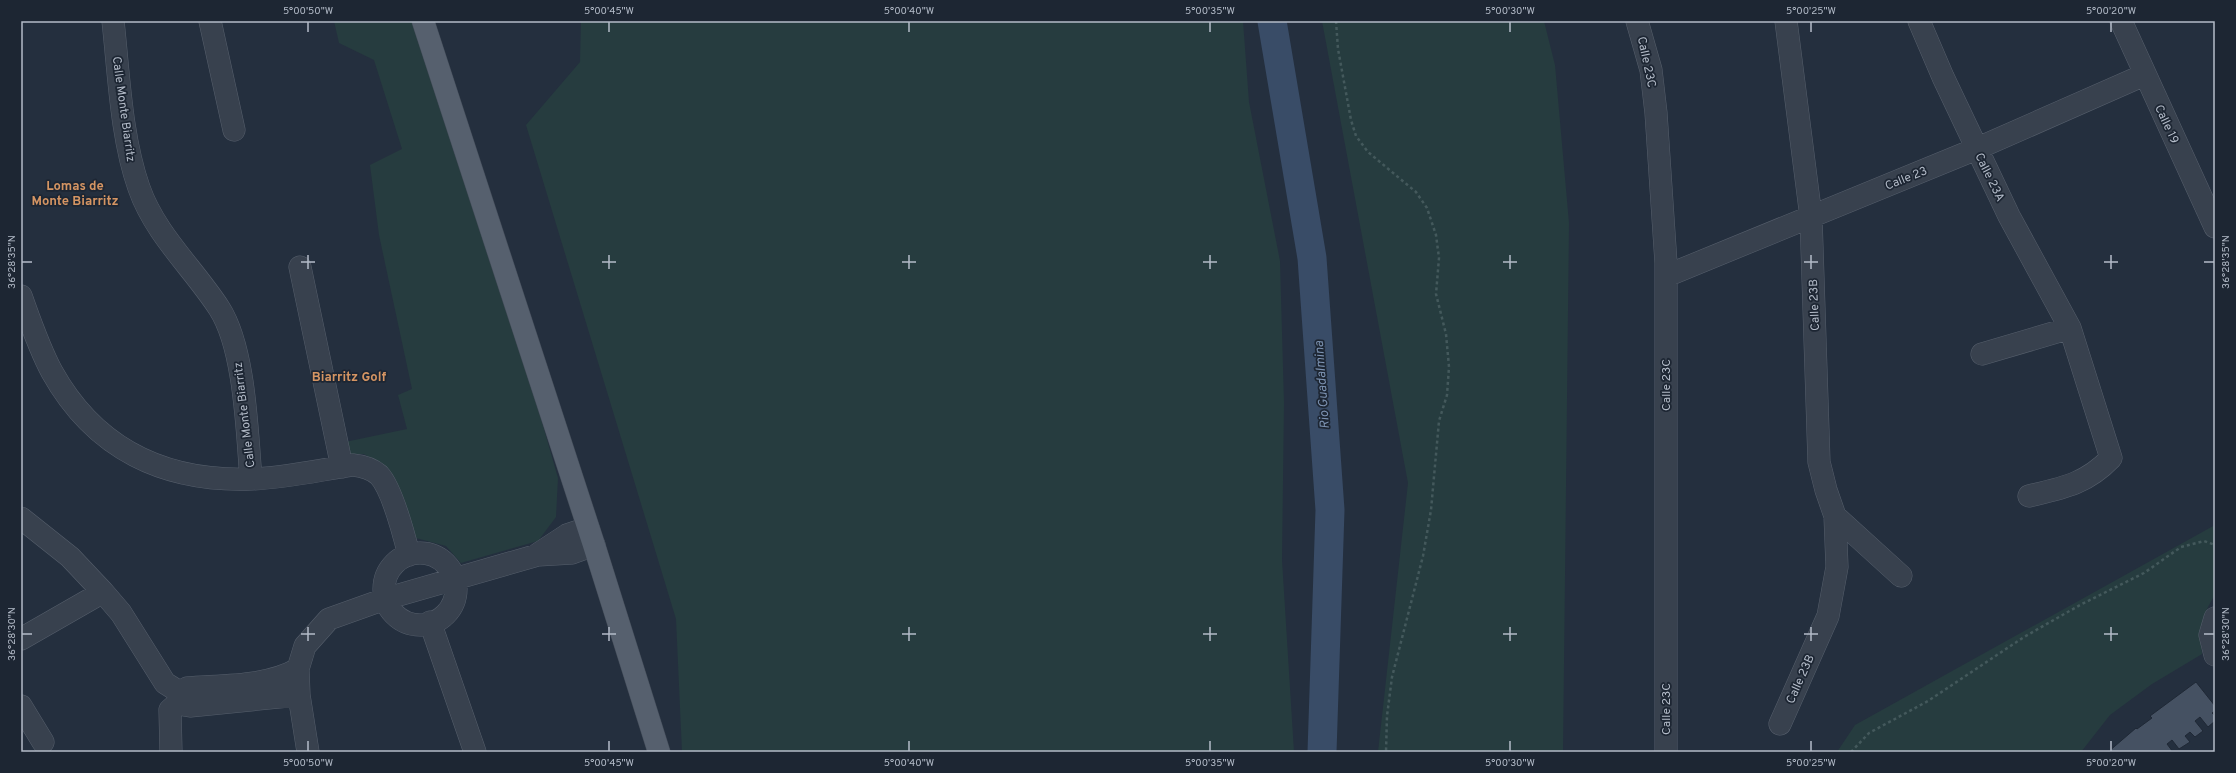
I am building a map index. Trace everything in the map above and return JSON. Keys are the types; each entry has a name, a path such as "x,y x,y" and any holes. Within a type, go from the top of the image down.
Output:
{"main road":[{"path":"423,21 591,537 659,752"}],"street":[{"name":"Calle Monte Biarritz","path":"113,21 130,161 139,190 152,214 182,262 220,309 236,348 243,394 251,479"},
{"path":"210,21 234,130"},
{"name":"Calle 23C","path":"1637,21 1651,70 1656,112 1666,276 1666,752"},
{"name":"Calle 23B","path":"1780,724 1828,616 1837,567 1835,516 1826,490 1819,462 1811,217 1786,21"},
{"name":"Calle 23A","path":"1918,21 1976,150 2009,216 2070,328 2111,458 2097,473 2068,486 2029,496"},
{"name":"Calle 19","path":"2121,21 2144,75 2215,227"},
{"name":"Calle 23","path":"1666,276 1976,150 2144,75"},
{"path":"300,267 342,467"},
{"name":"Calle Monte Biarritz","path":"21,296 52,372 80,413 110,441 146,463 190,476 251,479 353,465 367,467 378,475 386,487 409,554"},
{"path":"1982,354 2070,328"},
{"name":"Calle 23B","path":"1835,516 1901,576"},
{"path":"21,518 70,557 103,592 121,614 165,683 180,697 184,705 190,706 299,695"},
{"path":"308,752 299,695 298,669 305,646 329,619 385,599 538,554 567,535 591,537"},
{"path":"420,553 431,555 441,560 449,568 454,578 456,589 454,600 449,610 441,618 419,626 408,623 394,614 385,599 383,588 385,577 391,567 399,559 409,554 420,553"},
{"path":"21,639 103,592"},
{"path":"2215,618 2210,635 2215,655"},
{"path":"430,622 475,752"},
{"path":"172,752 170,710 188,688 275,678 288,675 298,669"},
{"path":"21,706 43,742"}],"path":[{"path":"1336,21 1340,57 1351,120 1356,136 1368,152 1416,192 1427,208 1436,235 1439,258 1436,294 1446,334 1449,367 1447,395 1439,421 1431,510 1423,556 1392,677 1386,716 1386,752"},
{"path":"1851,752 1869,733 1928,700 2024,637 2080,605 2144,573 2181,547 2204,541 2215,545"}],"green space":[{"path":"334,21 415,21 542,422 558,478 556,517 538,541 461,563 446,546 416,538 389,469 364,454 348,454 345,442 407,429 398,395 412,389 379,235 370,165 402,149 374,60 339,43"},
{"path":"581,21 1243,21 1249,102 1280,261 1284,403 1282,560 1294,752 682,752 676,619 526,125 580,62"},
{"path":"1322,21 1544,21 1555,65 1569,223 1563,752 1378,752 1408,483"},
{"path":"2215,525 2215,595 2202,623 2202,654 2152,684 2110,715 2081,752 1837,752 1855,725"}],"building":[{"path":"2196,682 2215,706 2215,711 2212,713 2215,716 2215,721 2208,727 2200,717 2195,721 2203,731 2195,737 2190,732 2185,736 2190,742 2179,749 2172,740 2167,744 2173,752 2108,752 2136,728 2137,729 2152,718 2150,716"}],"waterway":[{"name":"Rio Guadalmina","path":"1272,21 1312,258 1330,510 1322,752"}],"district":[{"name":"Lomas de Monte Biarritz","path":"75,192"},
{"name":"Biarritz Golf","path":"349,376"}]}
